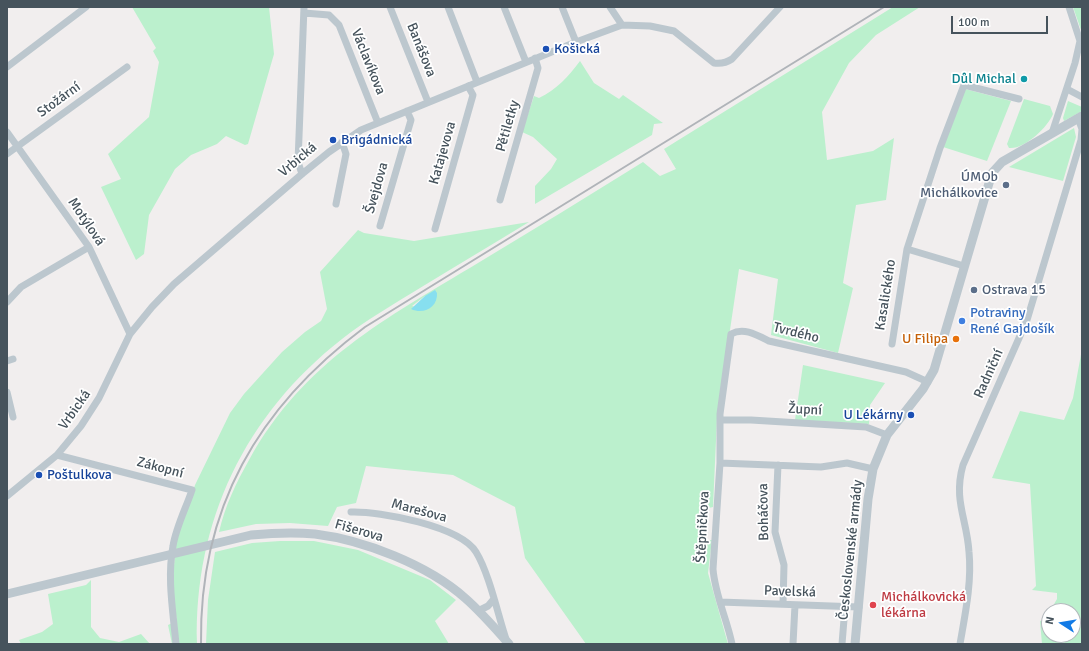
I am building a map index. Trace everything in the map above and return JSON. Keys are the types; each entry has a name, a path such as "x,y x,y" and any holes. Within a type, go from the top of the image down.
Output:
{"street":[{"path":"7,67 86,7"},
{"name":"Banášova","path":"390,7 428,102"},
{"path":"448,7 477,82"},
{"path":"504,7 526,62"},
{"path":"562,7 576,42"},
{"path":"610,7 622,25"},
{"name":"Vrbická","path":"7,496 57,455 81,426 99,398 130,334 152,307 174,284 302,174 342,142 361,130 612,27 622,25 650,26 670,30 681,34 714,63 720,64 732,59 780,7"},
{"path":"1052,134 1067,89 1079,64 1080,41 1068,7"},
{"path":"302,174 298,162 304,10"},
{"name":"Václavíkova","path":"304,10 329,15 339,24 378,123"},
{"name":"Pětiletky","path":"500,200 538,68 536,58"},
{"name":"Stožární","path":"7,154 127,67"},
{"name":"Kasalického","path":"892,344 907,249 940,148 964,85 1018,99"},
{"name":"Katajevova","path":"436,229 473,95 468,86"},
{"path":"1067,89 1082,97"},
{"name":"Švejdova","path":"380,226 411,120 407,111"},
{"name":"Československé armády","path":"855,644 868,499 873,469 887,435 928,382 938,359 993,170 1004,160 1080,117"},
{"name":"Radniční","path":"960,644 968,584 969,553 958,492 960,476 963,465 1026,320 1081,146 1082,132 1080,117"},
{"name":"Motýlová","path":"7,132 89,247 130,334"},
{"path":"336,204 346,154 342,142"},
{"path":"7,302 22,287 89,247"},
{"name":"Kasalického","path":"907,249 964,266"},
{"name":"Tvrdého","path":"720,409 730,334 734,332 750,332 769,341 906,372 928,382"},
{"path":"7,392 13,417"},
{"name":"Štěpničkova","path":"720,409 720,463 713,569 714,584 732,644"},
{"name":"Župní","path":"720,420 752,420 866,427 887,435"},
{"name":"Zákopní","path":"57,455 192,490 174,540 174,553"},
{"name":"Boháčova","path":"720,463 821,467 847,463 873,469"},
{"name":"Boháčova","path":"778,465 775,532 784,565 783,604"},
{"name":"Marešova","path":"351,512 368,511 425,524 441,529 466,542 475,551 482,564 508,643"},
{"name":"Fišerova","path":"7,594 251,535 273,533 316,534 374,548 410,562 440,579 465,597 508,643"},
{"path":"174,553 170,589 176,644"},
{"path":"478,611 488,606 493,600"},
{"name":"Pavelská","path":"720,602 859,608"},
{"path":"794,605 794,644"},
{"path":"842,644 846,607"}],"green space":[{"path":"132,7 269,7 274,54 248,144 245,145 226,136 217,144 191,155 175,169 149,215 144,254 136,260 101,187 121,179 108,154 149,117 159,62 153,51 156,48"},
{"path":"893,7 920,7 876,35 849,63 822,112 827,160 873,151 894,138 886,200 856,205 843,283 853,288 838,353 771,335 778,279 739,269 717,418 713,507 704,509 704,540 712,540 708,573 728,644 586,644 525,558 515,507 453,475 366,466 356,503 337,507 328,526 290,523 256,524 219,532 231,495 249,460 271,425 295,395 321,369 349,345 411,303 643,162 660,176 676,169 664,149","holes":["425,296 426,310 412,306"]},
{"path":"1073,7 1082,7 1082,33"},
{"path":"580,61 594,83 619,99 623,95 663,123 654,124 652,135 535,204 535,186 551,169 557,159 533,137 522,132 534,96 539,98 557,87"},
{"path":"965,89 1011,101 987,161 943,147"},
{"path":"1024,99 1050,106 1053,114 1046,125 1035,137 1015,148 1009,148 1007,144"},
{"path":"1068,101 1082,107 1082,111 1064,121 1063,118"},
{"path":"1074,128 1076,137 1063,181 1009,167"},
{"path":"529,222 390,306 351,332 308,369 278,401 253,436 232,474 216,513 205,555 198,599 197,644 172,644 168,625 177,621 172,591 176,540 195,485 230,413 244,394 282,352 305,332 321,321 327,309 320,272 358,230 364,233 414,241"},
{"path":"1082,349 1082,644 1042,644 1081,643 1081,603 1055,603 1057,599 1057,593 1032,590 1036,586 1030,484 992,478 1020,411 1064,420 1073,398"},
{"path":"803,365 885,383 870,405 869,424 795,420"},
{"path":"314,541 358,550 430,580 456,600 435,621 449,644 206,644 208,600 215,552 252,543"},
{"path":"91,580 91,627 100,638 119,642 141,634 150,644 21,644 19,640 42,632 53,624 48,594 86,585"}],"water":[{"path":"435,290 437,293 437,298 433,306 421,311 411,309 425,296"}],"railway":[{"path":"201,644 203,595 211,548 224,505 242,464 266,427 294,391 327,358 365,327 884,7"}],"place":[{"name":"Košická","path":"546,49"},
{"name":"Důl Michal","path":"1024,79"},
{"name":"Brigádnická","path":"333,140"},
{"name":"ÚMOb Michálkovice","path":"1006,185"},
{"name":"Ostrava 15","path":"974,290"},
{"name":"Potraviny René Gajdošík","path":"962,321"},
{"name":"U Filipa","path":"956,339"},
{"name":"U Lékárny","path":"911,415"},
{"name":"Poštulkova","path":"39,475"},
{"name":"Michálkovická lékárna","path":"873,605"}]}
